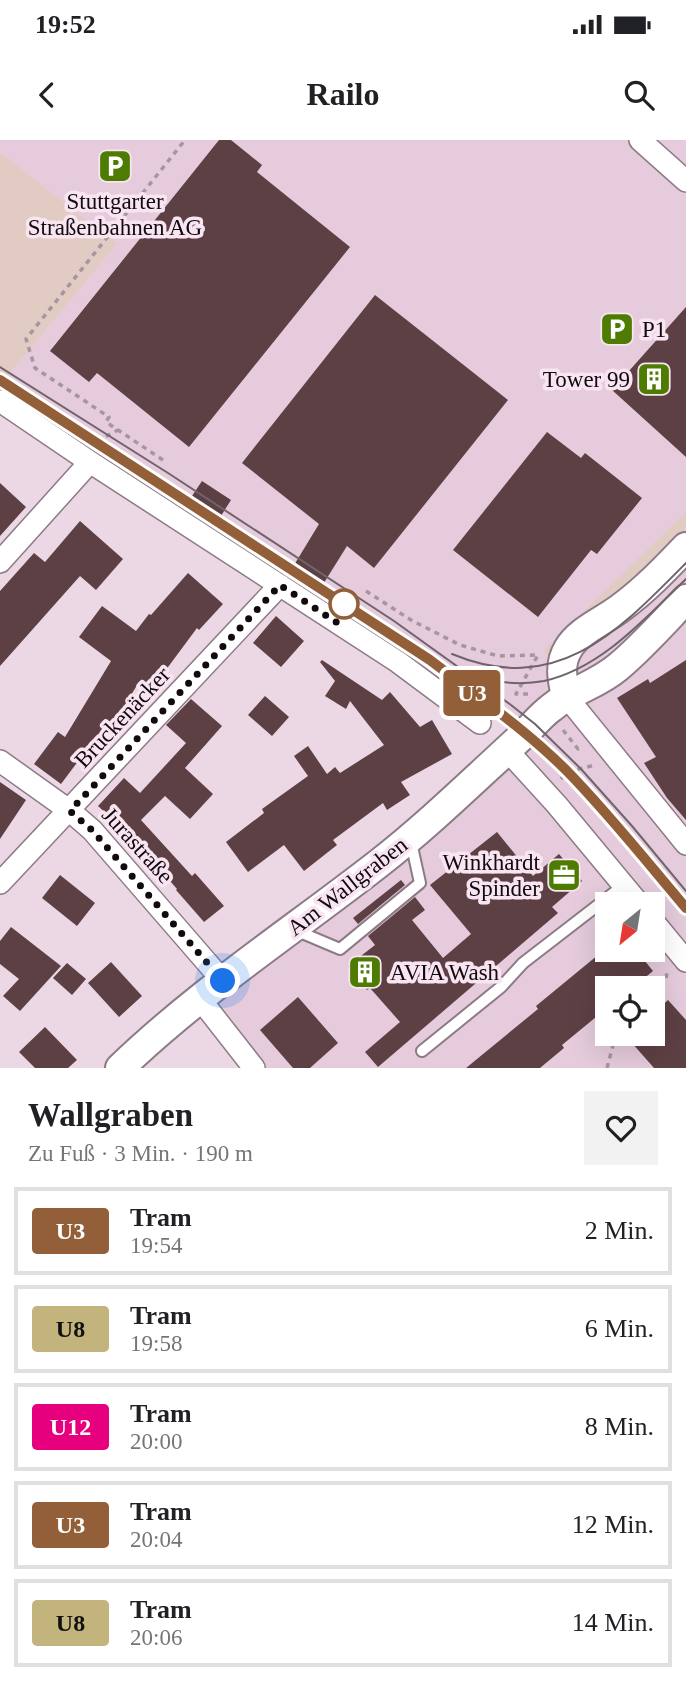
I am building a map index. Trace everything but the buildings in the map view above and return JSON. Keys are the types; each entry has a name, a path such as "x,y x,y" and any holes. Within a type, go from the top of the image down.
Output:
{"street":[{"path":"640,140 686,181"},
{"path":"0,401 398,662 480,723"},
{"path":"0,562 90,462"},
{"path":"686,547 653,582 573,642 563,660 561,676 566,696 686,844"},
{"name":"Bruckenäcker","path":"0,883 280,585"},
{"name":"Am Wallgraben","path":"120,1068 200,999 380,863 507,750 547,710 566,696 596,683 618,667 686,599"},
{"path":"507,750 630,892"},
{"name":"Jurastraße","path":"0,761 92,830 223,981"},
{"path":"665,936 686,961"},
{"path":"200,999 254,1068"}],"lane":[{"path":"293,929 340,949 420,883 410,837"},
{"path":"422,1051 501,987 523,963 624,885"}],"path":[{"path":"163,460 106,422 109,417 35,368 26,339 185,140"},
{"path":"366,591 411,620 460,645 498,656 538,655 516,694 528,694"},
{"path":"557,805 572,790 560,779 567,772 596,765 578,749"},
{"path":"607,1068 613,1046"}],"shaded area":[{"path":"0,140 686,140 686,1068 244,1068 202,1003 531,725 393,630 5,379 117,244 0,152"},
{"path":"0,152 117,244 5,379 0,376"},
{"path":"686,512 686,526 676,544 553,654 545,655 544,650"}],"tram line":[{"path":"0,367 394,621 511,705 535,724 581,769 686,891"},
{"path":"0,380 430,660 502,715 544,749 582,787 686,908"},
{"name":"U3","path":"0,380 430,660 497,710 567,772 686,908"},
{"path":"452,654 489,665 523,668 554,663 582,651 609,634 635,613 686,563"},
{"path":"480,679 512,683 544,681 585,665 621,640 686,579"}],"place":[{"name":"Stuttgarter Straßenbahnen AG","path":"115,166"},
{"name":"P1","path":"617,329"},
{"name":"Tower 99","path":"654,379"},
{"name":"Winkhardt Spinder","path":"564,875"},
{"name":"AVIA Wash","path":"365,972"}],"route":[{"path":"223,981 92,830 70,811 280,585 339,624 344,604"}]}
